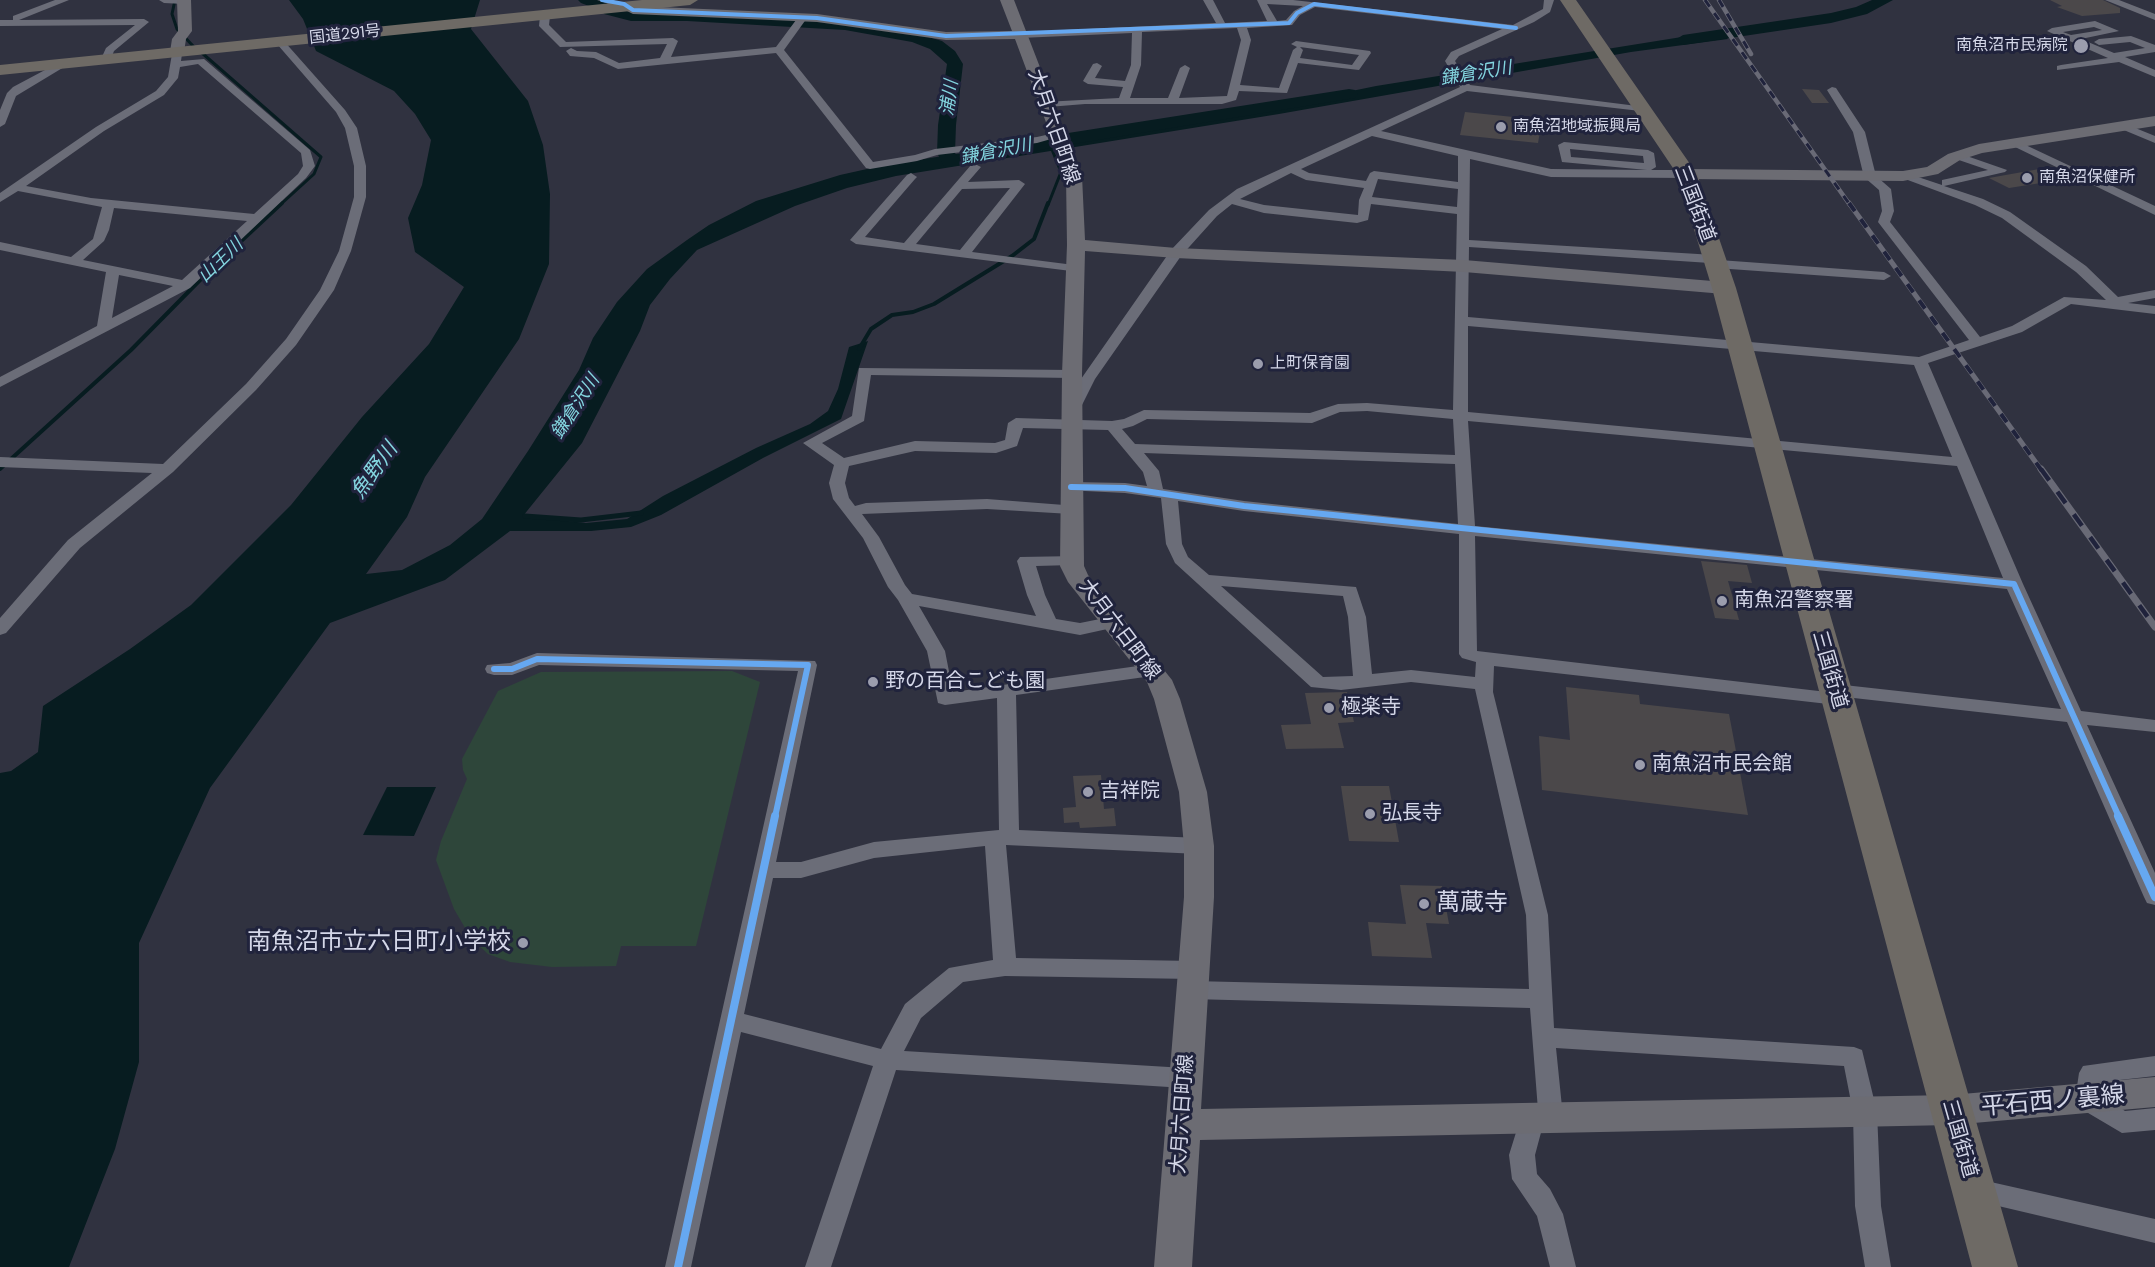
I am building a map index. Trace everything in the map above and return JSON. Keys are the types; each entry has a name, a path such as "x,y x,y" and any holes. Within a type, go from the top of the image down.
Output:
{"highway":[{"name":"国道291号","path":"0,70 106,59 179,47 283,41 690,0"},
{"name":"三国街道","path":"1568,0 1646,110 1687,174 1718,270 1995,1267"}],"street":[{"path":"1,23 64,0"},
{"path":"0,198 9,189 100,129 160,93 173,78 184,0 164,0"},
{"path":"545,0 544,26 564,45 574,54 596,55 618,66 779,50 798,23"},
{"path":"602,0 633,10 946,36 1288,23 1297,13 1314,4"},
{"name":"大月六日町線","path":"1007,0 1074,176 1072,560 1077,577 1152,670 1167,699 1193,792 1199,846 1199,897 1173,1267"},
{"path":"1208,0 1222,26"},
{"path":"1389,12 1398,0"},
{"path":"1466,88 1450,61 1455,54 1516,28 1547,10 1549,0"},
{"path":"2110,0 2155,16"},
{"path":"1273,23 1261,1 1346,4 1389,12 1516,28"},
{"path":"1,23 144,22 110,50 106,59"},
{"path":"1234,88 1283,92 1299,51 1288,23"},
{"path":"2072,38 2114,32 2095,24 2052,31 2155,74"},
{"path":"1048,104 1085,101 1222,101 1232,98 1246,40 1241,25"},
{"path":"1123,102 1136,65 1137,29"},
{"path":"2061,68 2118,58 2154,48 2131,39 2086,44"},
{"path":"0,629 41,579 74,544 167,469 251,387 291,342 327,290 345,251 353,225 360,197 360,166 351,128 340,110 283,41"},
{"path":"564,45 673,41 664,60"},
{"path":"1295,60 1355,68 1366,53 1296,44"},
{"path":"0,383 185,285 302,176 309,166 306,153 200,61 179,47"},
{"path":"779,50 870,166 917,158 935,152 1037,140 1062,144"},
{"path":"0,124 11,95 17,89 64,64"},
{"path":"1097,66 1088,81 1128,84"},
{"path":"1172,102 1185,68"},
{"path":"1073,417 1088,379 1176,253 1213,213 1240,192 1466,88 1646,110"},
{"path":"1832,90 1859,132 1870,177 1885,189 1888,211 1884,222 1977,342"},
{"path":"1372,132 1551,173 1607,169 1650,167 1648,153 1564,145 1566,159 1607,169 1687,174 1903,177 1932,171 1957,156 1979,149 2155,121"},
{"path":"2123,126 2155,140"},
{"path":"2015,143 2155,211"},
{"path":"1464,154 1460,414 1467,530 1468,654 1485,659 2155,726"},
{"path":"1946,183 2001,170 1957,156"},
{"path":"908,246 975,168"},
{"path":"1290,168 1306,176 1370,185"},
{"path":"1230,200 1264,209 1357,219 1364,217 1365,200 1374,175 1464,186"},
{"path":"911,177 856,240 964,254 1075,257 1176,253 1464,266 1718,270 1884,276"},
{"path":"1903,177 1979,202 2006,215 2081,269 2117,303"},
{"path":"960,186 1019,184 964,254"},
{"path":"9,189 108,205 256,218"},
{"path":"1365,200 1464,211"},
{"path":"74,261 98,241 104,230 108,205"},
{"path":"1464,243 1718,270"},
{"path":"0,246 185,285"},
{"path":"104,327 113,270"},
{"path":"2117,303 2155,294"},
{"path":"1462,321 1920,361 2017,329 2068,300 2117,303 2155,310"},
{"path":"1920,361 1961,462 2072,717 2155,897"},
{"path":"1072,374 967,374 864,370 858,418 811,443 842,463 915,446 996,448 1012,443 1016,423 1073,417 1112,426 1128,423 1144,414 1312,418 1338,408 1367,407 1961,462"},
{"path":"1112,426 1151,471 1163,493 1174,544 1181,559 1318,683 1341,684 1411,676 1484,684"},
{"path":"1131,448 1461,460"},
{"path":"7,462 167,469"},
{"path":"842,463 837,483 841,499 871,537 897,587 906,598 936,651 945,699 1152,670"},
{"path":"852,512 866,508 987,504 1163,493 1244,506 1467,530 2014,584"},
{"path":"1048,624 1026,561 1072,560"},
{"path":"1207,582 1211,580 1350,591 1357,617 1363,680"},
{"path":"906,598 1080,628 1115,622"},
{"path":"494,669 512,669 537,659 808,665 678,1267"},
{"path":"1485,659 1484,692 1537,915 1543,1037 1541,1117 1522,1155 1525,1179 1541,1197 1550,1214 1563,1267"},
{"path":"1005,967 995,842 1009,834 1006,691"},
{"path":"764,870 801,870 834,859 874,850 1004,837 1199,846"},
{"path":"818,1267 887,1060 913,1011 957,974 1005,967 1541,999"},
{"path":"732,1020 887,1060 1185,1078"},
{"path":"1543,1037 1854,1057 1865,1112 1868,1206 1878,1267"},
{"path":"2155,1066 2091,1073 2087,1100 2122,1122 2155,1119"},
{"name":"平石西ノ裏線","path":"1182,1125 1951,1110 2087,1100 2155,1092"},
{"path":"1973,1189 2155,1231"}],"shaded area":[{"path":"732,671 760,682 696,946 621,946 616,966 552,967 510,962 488,954 471,938 454,909 436,860 441,841 467,779 462,759 498,691 541,672"}],"water":[{"name":"魚野川","path":"289,0 480,0 471,29 528,101 543,145 550,194 549,264 519,339 425,477 407,517 366,574 402,570 450,545 482,519 579,370 593,338 617,302 647,269 709,225 756,201 840,175 885,165 1027,143 1085,138 1269,108 1376,86 1719,31 1728,39 1631,52 1279,114 896,176 847,188 795,206 697,250 650,305 640,331 582,443 523,516 586,523 627,519 663,496 756,448 810,424 828,411 838,389 849,347 868,341 841,419 763,458 661,515 631,527 591,531 510,531 445,580 330,623 210,788 139,943 139,1062 115,1149 69,1267 0,1267 0,773 11,771 38,752 43,706 130,649 191,605 291,505 362,417 429,344 464,287 415,252 408,218 422,185 431,140 415,114 394,91 316,51 303,19"},
{"path":"387,787 436,787 414,836 363,835"}],"building":[{"path":"2050,0 2103,0 2120,8 2120,13 2082,16 2057,7 2062,6"},
{"path":"1802,89 1819,90 1829,103 1812,103"},
{"name":"南魚沼地域振興局","path":"1465,112 1542,120 1538,143 1460,135"},
{"name":"南魚沼保健所","path":"2045,168 2066,179 2009,188 1989,178"},
{"name":"南魚沼警察署","path":"1701,561 1747,565 1752,583 1728,581 1739,620 1715,618"},
{"name":"南魚沼市民会館","path":"1566,687 1639,695 1640,704 1729,714 1748,815 1542,790 1539,736 1570,740"},
{"name":"極楽寺","path":"1347,692 1354,722 1338,723 1344,748 1286,749 1281,725 1311,724 1305,693"},
{"name":"吉祥院","path":"1101,775 1104,809 1114,808 1116,826 1080,828 1079,822 1064,823 1063,808 1076,807 1073,776"},
{"name":"弘長寺","path":"1341,786 1389,786 1399,842 1349,841"},
{"name":"萬蔵寺","path":"1400,885 1442,886 1449,924 1426,923 1432,958 1372,956 1368,922 1406,924"}],"waterway":[{"name":"山王川","path":"175,0 172,14 177,29 194,47"},
{"name":"浦川","path":"586,0 600,5"},
{"name":"鎌倉沢川","path":"1683,40 1831,18 1861,11 1885,0"},
{"name":"浦川","path":"610,11 631,16 687,16 845,25 915,38 936,45 949,55 955,64 947,125 946,153 951,162"},
{"name":"山王川","path":"202,53 321,157 314,174 280,205"},
{"name":"鎌倉沢川","path":"1012,151 1049,142 1349,94"},
{"path":"1048,205 1061,172 1049,142"},
{"name":"山王川","path":"0,469 131,350 208,272 282,203"},
{"path":"859,349 871,329 892,315 913,312 934,304 1012,256 1034,239 1048,203"},
{"path":"525,516 581,520 641,513"}],"railway":[{"path":"1705,0 1850,205"},
{"path":"1719,0 1751,54"},
{"path":"1849,203 2042,471"},
{"path":"2041,469 2155,627"}],"cycle path":[{"path":"602,0 624,4 633,10 817,18 946,36 1289,23 1297,13 1314,4 1516,28"},
{"path":"1071,487 1125,488 1244,506 2014,584 2155,897"},
{"path":"494,669 512,669 537,659 808,665 678,1267"}],"place":[{"name":"南魚沼市民病院","path":"2081,46"},
{"name":"南魚沼地域振興局","path":"1501,127"},
{"name":"南魚沼保健所","path":"2027,178"},
{"name":"上町保育園","path":"1258,364"},
{"name":"南魚沼警察署","path":"1722,601"},
{"name":"野の百合こども園","path":"873,682"},
{"name":"極楽寺","path":"1329,708"},
{"name":"南魚沼市民会館","path":"1640,765"},
{"name":"吉祥院","path":"1088,792"},
{"name":"弘長寺","path":"1370,814"},
{"name":"萬蔵寺","path":"1424,904"},
{"name":"南魚沼市立六日町小学校","path":"523,943"}]}
